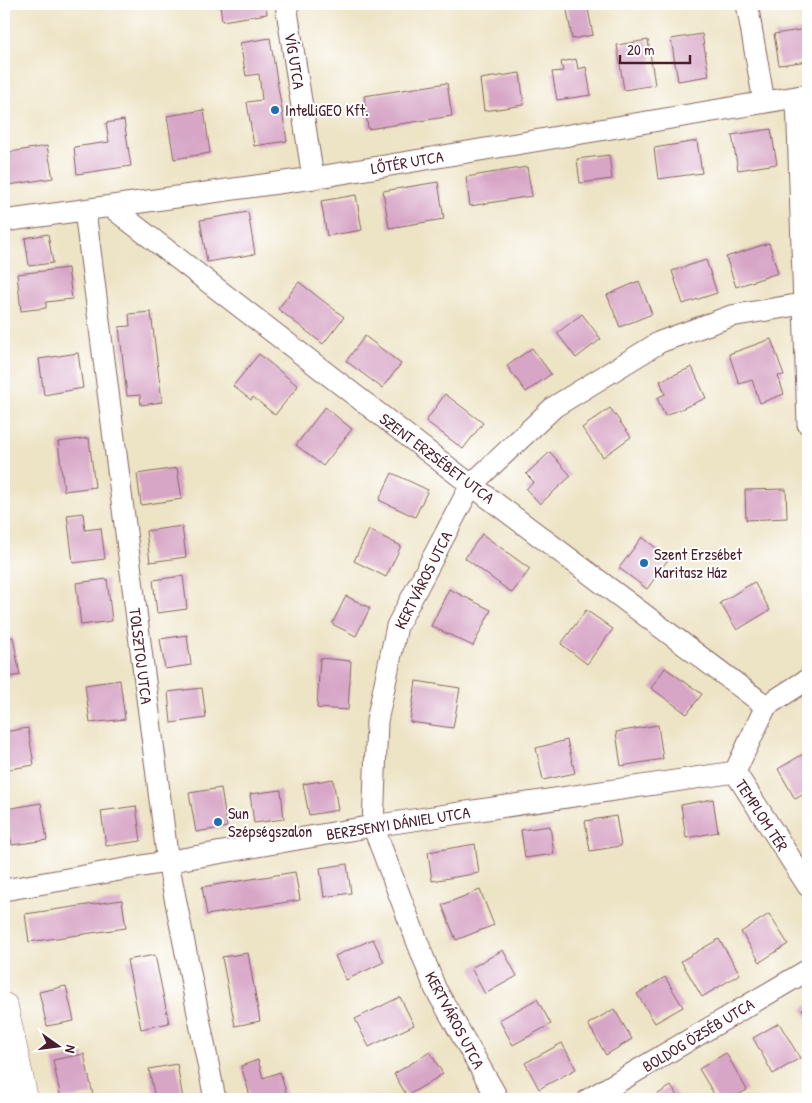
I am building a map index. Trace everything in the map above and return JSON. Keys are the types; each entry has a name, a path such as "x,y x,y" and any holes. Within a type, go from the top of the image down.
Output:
{"street":[{"name":"VÍG UTCA","path":"286,4 313,178"},
{"path":"747,4 764,102"},
{"name":"LŐTÉR UTCA","path":"4,221 313,178 803,96"},
{"path":"803,96 808,424"},
{"name":"SZENT ERZSÉBET UTCA","path":"111,207 471,485 766,706"},
{"name":"TOLSZTOJ UTCA","path":"85,210 168,862 215,1099"},
{"name":"KERTVÁROS UTCA","path":"498,1099 435,988 373,826 377,721 397,626 471,485 554,407 660,342 731,316 806,303"},
{"path":"766,706 808,679"},
{"name":"TEMPLOM TÉR","path":"766,706 735,772 808,886"},
{"name":"BERZSENYI DÁNIEL UTCA","path":"4,890 373,826 735,772"},
{"name":"BOLDOG ÖZSÉB UTCA","path":"589,1099 808,970"},
{"path":"4,1007 24,1099"}],"building":[{"path":"220,4 266,4 267,14 222,21"},
{"path":"566,4 587,4 593,35 572,39"},
{"path":"807,29 808,61 779,65 774,34"},
{"path":"702,34 709,76 678,81 671,39"},
{"path":"270,38 287,141 254,146 247,102 262,100 259,74 246,76 240,43"},
{"path":"648,40 655,85 624,90 617,45"},
{"path":"576,59 578,69 586,67 591,95 557,100 552,72 563,71 561,62"},
{"path":"520,73 524,105 484,111 480,79"},
{"path":"447,83 452,116 368,129 364,96"},
{"path":"204,110 210,153 174,159 167,116"},
{"path":"124,120 131,166 77,174 74,147 109,142 106,123"},
{"path":"771,129 777,164 738,170 732,135"},
{"path":"697,141 702,173 658,179 654,148"},
{"path":"47,146 53,178 9,185 4,153"},
{"path":"609,155 612,179 580,183 577,159"},
{"path":"527,167 532,196 470,206 466,177"},
{"path":"438,182 444,219 389,228 383,191"},
{"path":"356,195 362,230 327,236 321,201"},
{"path":"248,212 255,254 207,262 200,220"},
{"path":"48,234 53,263 29,266 25,238"},
{"path":"769,243 778,273 736,287 726,257"},
{"path":"706,260 717,293 683,304 672,271"},
{"path":"68,268 72,299 46,302 46,308 21,311 17,274"},
{"path":"639,281 652,314 620,327 607,295"},
{"path":"299,282 344,317 323,344 278,309"},
{"path":"151,312 162,402 141,405 140,395 127,396 119,327 130,326 129,314"},
{"path":"582,314 601,339 576,358 557,333"},
{"path":"365,336 401,364 382,388 346,361"},
{"path":"771,339 784,375 778,376 784,394 760,403 752,380 739,384 729,354"},
{"path":"532,348 551,374 526,392 507,366"},
{"path":"78,353 83,388 44,395 39,359"},
{"path":"259,354 298,386 275,415 253,397 251,400 233,386"},
{"path":"692,367 706,398 665,416 657,398 665,394 660,381"},
{"path":"445,394 483,423 463,449 426,421"},
{"path":"325,407 352,429 323,466 296,445"},
{"path":"610,408 631,437 603,457 582,428"},
{"path":"89,438 95,487 64,491 58,442"},
{"path":"550,452 571,476 540,504 526,489 534,482 526,474"},
{"path":"177,468 182,499 141,505 137,474"},
{"path":"392,473 428,490 415,517 379,500"},
{"path":"786,489 787,518 746,520 745,490"},
{"path":"83,513 85,530 101,528 105,559 73,563 67,515"},
{"path":"182,526 186,557 150,562 146,531"},
{"path":"369,530 401,546 386,577 354,561"},
{"path":"482,534 530,569 512,593 465,558"},
{"name":"Szent Erzsébet Karitasz Ház","path":"642,537 669,558 647,589 619,568"},
{"path":"183,576 187,609 157,613 153,580"},
{"path":"107,579 112,621 81,625 76,583"},
{"path":"754,582 770,610 737,630 720,603"},
{"path":"449,589 491,610 473,646 431,626"},
{"path":"346,596 370,608 356,636 332,624"},
{"path":"586,610 613,629 587,664 561,644"},
{"path":"187,635 191,665 165,669 160,639"},
{"path":"13,637 20,675 4,678 4,639"},
{"path":"320,658 351,661 348,710 317,708"},
{"path":"665,668 702,694 687,714 651,688"},
{"path":"120,680 125,719 90,723 85,685"},
{"path":"416,681 460,688 453,728 410,722"},
{"path":"202,688 206,718 171,723 168,692"},
{"path":"658,725 663,759 621,766 616,732"},
{"path":"28,728 34,765 4,770 4,732"},
{"path":"567,740 575,773 543,780 536,748"},
{"path":"808,751 808,792 795,799 778,769"},
{"path":"333,779 338,810 309,815 303,784"},
{"path":"221,788 227,827 196,832 189,793"},
{"path":"281,790 284,819 254,823 250,794"},
{"path":"713,799 718,832 686,838 681,805"},
{"path":"41,803 47,840 12,845 6,809"},
{"path":"136,806 141,841 106,846 101,811"},
{"path":"616,816 621,846 590,851 585,821"},
{"path":"550,826 554,854 525,858 521,830"},
{"path":"475,844 479,873 432,881 428,852"},
{"path":"347,864 351,893 324,897 320,868"},
{"path":"295,872 300,900 207,915 202,887"},
{"path":"480,890 494,925 456,940 442,905"},
{"path":"122,900 126,928 29,942 25,914"},
{"path":"769,914 788,944 760,962 741,932"},
{"path":"373,939 384,962 346,980 335,956"},
{"path":"719,939 740,974 702,997 681,961"},
{"path":"503,950 517,976 485,994 471,968"},
{"path":"248,953 260,1021 235,1026 222,957"},
{"path":"155,955 169,1023 141,1029 127,960"},
{"path":"665,977 683,1007 655,1023 637,994"},
{"path":"66,986 74,1021 47,1026 39,992"},
{"path":"400,997 414,1025 369,1047 355,1019"},
{"path":"537,999 551,1024 513,1045 499,1020"},
{"path":"808,1005 808,1019 802,1009"},
{"path":"614,1009 632,1039 606,1055 588,1024"},
{"path":"779,1023 800,1058 773,1074 753,1038"},
{"path":"562,1043 576,1069 539,1089 525,1063"},
{"path":"430,1052 443,1074 407,1096 394,1074"},
{"path":"726,1053 747,1090 730,1099 717,1099 699,1069"},
{"path":"84,1054 93,1095 61,1099 53,1060"},
{"path":"258,1060 263,1078 280,1072 288,1099 251,1099 241,1066"},
{"path":"177,1064 183,1099 155,1099 149,1069"},
{"path":"671,1086 679,1099 650,1099"}],"place":[{"name":"IntelliGEO Kft.","path":"275,110"},
{"name":"Szent Erzsébet Karitasz Ház","path":"644,563"},
{"name":"Sun Szépségszalon","path":"218,822"}]}
